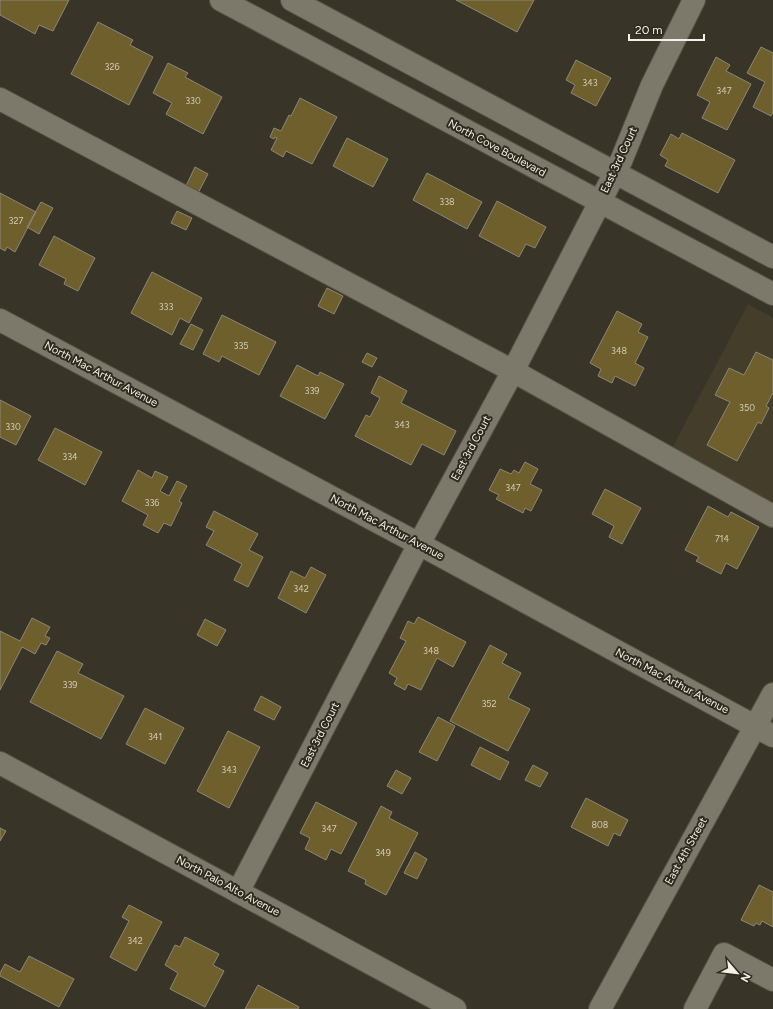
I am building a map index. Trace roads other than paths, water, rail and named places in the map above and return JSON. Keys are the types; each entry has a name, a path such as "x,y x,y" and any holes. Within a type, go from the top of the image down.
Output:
{"street":[{"name":"North Cove Boulevard","path":"221,0 773,294"},
{"path":"292,0 773,257"},
{"name":"East 3rd Court","path":"238,892 419,544 513,371 615,173 652,85 694,0"},
{"path":"0,99 513,371 773,516"},
{"name":"North Mac Arthur Avenue","path":"0,320 419,544 764,731"},
{"name":"East 4th Street","path":"600,1009 764,731 773,694"},
{"name":"North Palo Alto Avenue","path":"0,763 455,1009"},
{"path":"695,1009 724,954 773,980"}]}
